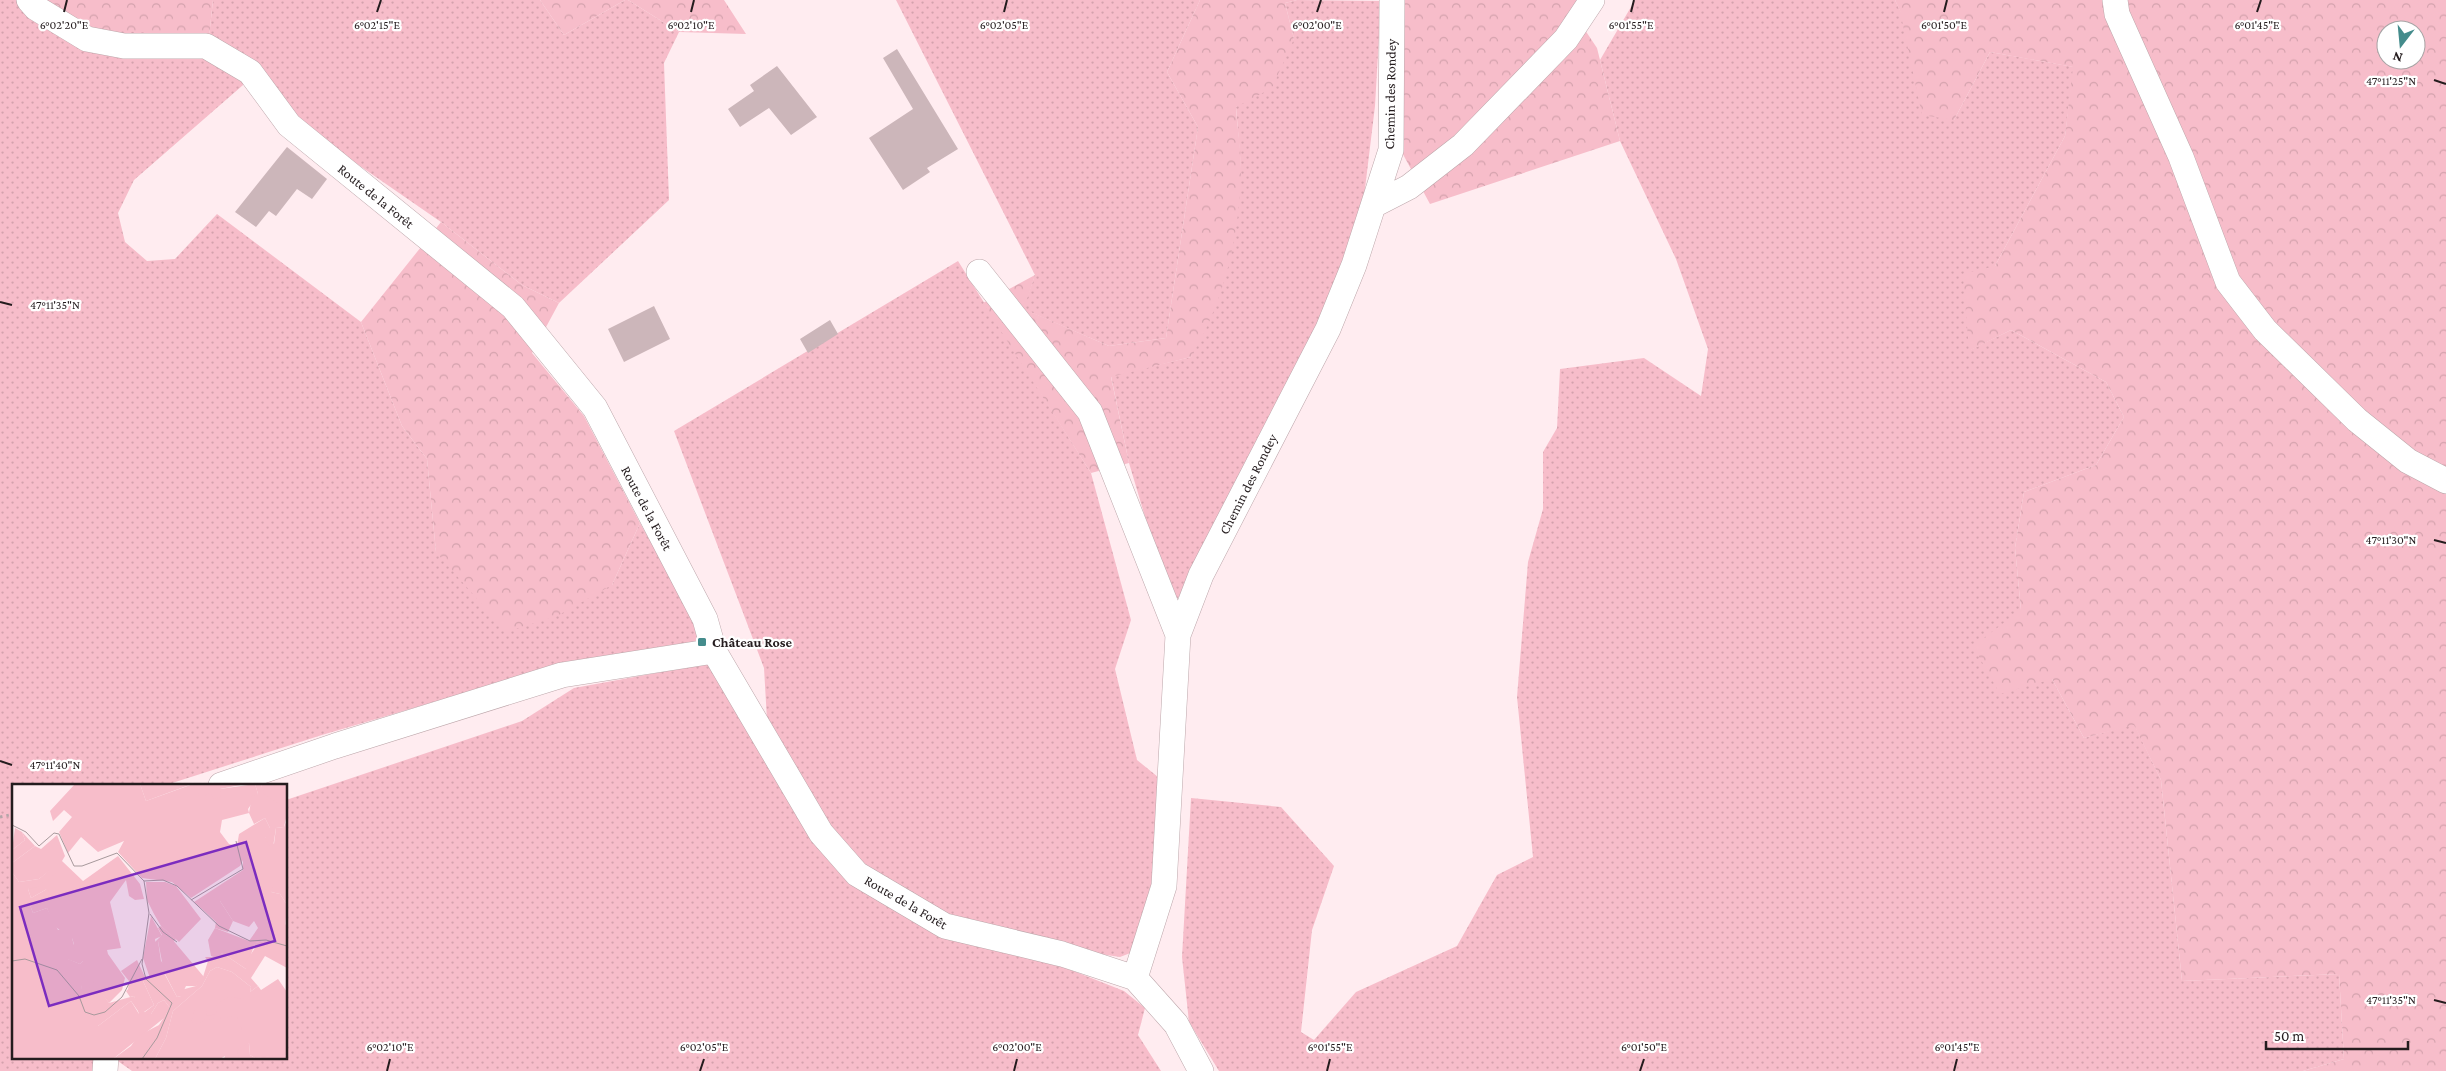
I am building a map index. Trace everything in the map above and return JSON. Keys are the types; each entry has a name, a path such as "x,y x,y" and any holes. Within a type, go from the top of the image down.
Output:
{"street":[{"name":"Route de la Forêt","path":"29,0 36,8 87,39 124,46 206,46 250,72 289,125 513,307 595,408 705,619 714,651 821,833 857,874 945,926 1062,954 1135,978"},
{"name":"Chemin des Rondey","path":"1135,978 1164,886 1178,635 1201,575 1328,329 1354,265 1391,150 1392,0"},
{"path":"1374,205 1409,187 1463,145 1566,39 1592,0"},
{"path":"2115,0 2117,14 2181,157 2228,282 2265,330 2357,420 2408,461 2446,481"},
{"path":"979,272 1090,412 1178,635"},
{"path":"224,784 335,746 562,675 714,651"},
{"path":"1135,978 1176,1024 1201,1071"},
{"path":"105,1071 106,1058"}],"green space":[{"path":"0,0 40,0 158,32 209,37 213,0 540,0 564,35 628,0 679,32 664,63 669,200 559,303 522,285 441,222 292,119 257,73 134,180 118,213 125,242 147,261 175,259 217,214 361,322 402,426 427,459 436,552 612,585 640,523 697,624 697,639 689,649 559,665 322,735 169,784 12,784 12,1058 99,1058 98,1071 0,1071"},
{"path":"40,0 213,0 209,37 93,29"},
{"path":"540,0 625,0 564,35"},
{"path":"628,0 724,0 746,34 679,32"},
{"path":"896,0 1200,0 1167,72 1198,127 1166,338 1109,346 1023,309 1035,275"},
{"path":"1200,0 1297,0 1285,3 1294,39 1272,88 1236,107 1241,168 1238,217 1234,242 1221,290 1203,335 1191,357 1111,377 1129,463 1091,473 983,303 1035,275 1024,309 1109,346 1166,338 1198,127 1167,72"},
{"path":"1297,0 1381,1 1375,106 1363,205 1343,276 1183,593 1171,604 1129,463 1111,376 1191,357 1241,167 1236,107 1294,39 1285,3"},
{"path":"1380,0 1582,0 1573,12 1597,48 1620,141 1430,204 1399,147"},
{"path":"1635,0 1895,0 1954,120 1990,52 2074,67 2065,136 1995,266 1970,350 2011,330 2106,382 2124,417 2096,465 2024,492 2015,548 2021,610 2052,679 2084,738 2134,724 2161,780 2182,981 2339,974 2344,1059 2303,1071 1219,1071 1189,1022 1182,957 1191,798 1281,807 1334,866 1312,930 1301,1032 1314,1040 1356,992 1457,946 1497,875 1533,857 1517,697 1528,562 1543,509 1543,452 1557,428 1560,369 1644,358 1701,396 1708,349 1676,259 1620,141 1600,60"},
{"path":"1895,0 2446,0 2446,1071 2303,1071 2344,1059 2339,974 2182,981 2161,780 2134,725 2084,738 2052,679 2000,694 1973,646 2021,610 2015,548 2024,492 2096,465 2124,417 2106,382 2011,330 1969,351 1963,274 1995,266 2065,136 2073,67 1990,52 1954,120 1922,115 1900,11"},
{"path":"441,222 522,285 559,303 532,353 584,416 640,523 612,585 557,616 506,632 436,552 427,459 402,426 361,322"},
{"path":"958,261 1091,473 1131,620 1115,669 1137,760 1158,777 1160,886 1133,952 1120,957 1100,954 963,920 928,907 867,869 833,835 767,720 764,668 674,431"},
{"path":"711,663 853,884 1124,991 1145,1008 1138,1035 1161,1071 132,1071 113,1058 288,1058 288,799 522,721 574,688"}],"building":[{"path":"897,49 958,149 927,168 930,172 903,190 869,138 913,109 883,58"},
{"path":"777,66 817,117 791,135 769,108 740,127 728,109 754,91 750,85"},
{"path":"287,147 327,179 312,199 297,189 276,216 269,211 256,227 235,212"},
{"path":"654,306 670,339 624,362 608,329"},
{"path":"830,320 838,334 808,353 800,339"}],"place":[{"name":"Château Rose","path":"702,642"}]}
